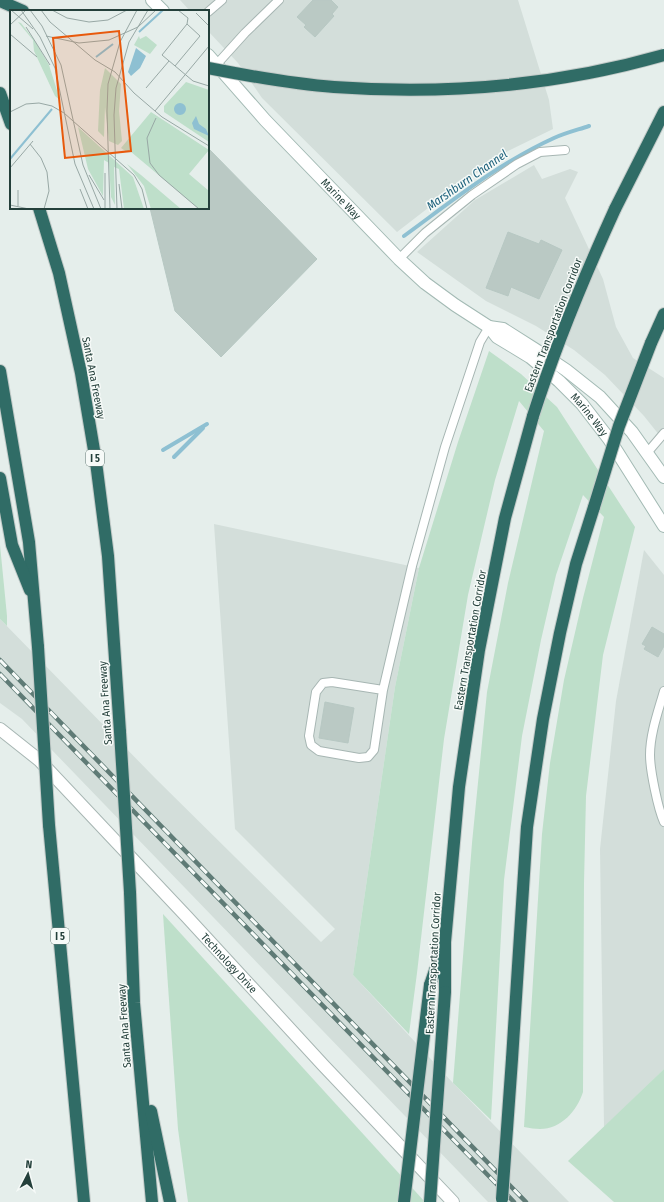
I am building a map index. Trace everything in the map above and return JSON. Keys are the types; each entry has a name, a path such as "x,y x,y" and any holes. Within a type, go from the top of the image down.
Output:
{"highway":[{"path":"0,1 21,10"},
{"path":"211,63 252,77 333,87 443,90 480,88 556,80 664,55"},
{"path":"0,93 10,121"},
{"name":"Eastern Transportation Corridor","path":"430,1202 445,992 445,942 459,787 479,650 505,518 546,375 583,280 615,208 664,112"},
{"name":"Santa Ana Freeway","path":"40,209 59,273 80,373 96,462 108,556 130,892 134,1003 152,1202"},
{"path":"502,1201 527,827 543,718 576,564 619,426 651,343 664,314"},
{"name":"I 5","path":"0,370 29,542 50,825 84,1202"},
{"path":"0,478 12,545 34,600"},
{"path":"404,1202 430,984 445,942"},
{"path":"139,1057 170,1202"}],"main road":[{"path":"152,0 162,10"},
{"name":"Marine Way","path":"211,63 399,259 425,283 489,327 497,337 530,358 559,381 582,404 608,439 664,526"},
{"name":"Marine Way","path":"489,327 502,329 572,374 600,397 632,432 664,477"},
{"name":"Technology Drive","path":"0,729 39,760 188,917 328,1070 453,1202"}],"lane":[{"path":"211,63 279,0"},
{"path":"209,11 217,1"},
{"path":"399,259 425,233 472,195 517,164 540,152 565,150"},
{"path":"383,690 332,682 323,683 316,692 309,736 311,745 319,751 359,758 368,757 374,750 383,690 412,566 445,447 480,342 489,327"},
{"path":"647,453 664,433"},
{"path":"664,691 654,726 650,755 655,787 664,822"}],"shaded area":[{"path":"180,0 518,0 549,100 553,129 508,151 454,188 397,232 262,98 238,63 209,32 209,10 189,10"},
{"path":"534,165 542,179 570,169 578,172 565,198 603,279 616,327 633,358 664,378 664,441 644,416 605,375 574,350 536,326 486,301 417,252 475,200"},
{"path":"214,524 419,568 395,687 353,975 453,1083 569,1202 488,1202 22,719 0,703 0,619 155,778 321,942 335,929 235,829"},
{"path":"644,550 664,575 664,1069 604,1127 600,849 616,701"}],"green space":[{"path":"489,351 521,374 557,407 635,527 603,655 586,796 583,1092 577,1106 567,1118 555,1126 540,1129 524,1127 542,834 550,763 564,680 604,517 583,495 556,575 541,640 522,736 504,880 491,1120 453,1083 472,843 487,692 508,583 544,431 519,401 495,480 468,595 444,739 409,1034 353,975 395,687 419,568 458,442"},
{"path":"0,545 7,616 7,626 0,619"},
{"path":"163,914 425,1202 188,1202 178,1129"},
{"path":"664,1069 664,1202 614,1202 568,1161"}],"building":[{"path":"313,0 331,0 338,7 332,14 334,16 315,37 304,27 306,25 297,17"},
{"path":"209,149 317,259 221,357 175,311 150,209 209,209"},
{"path":"508,232 539,244 541,240 562,250 539,299 511,287 508,296 486,288"},
{"path":"652,627 664,634 664,646 658,657 644,649 646,646 642,644"},
{"path":"325,702 354,708 348,743 319,738"}],"waterway":[{"name":"Marshburn Channel","path":"404,236 476,183 514,159 554,138 589,126"},
{"path":"163,450 207,424"},
{"name":"Marshburn Channel","path":"174,457 203,428"}],"railway":[{"path":"0,660 526,1202"},
{"path":"0,674 514,1202"}]}
